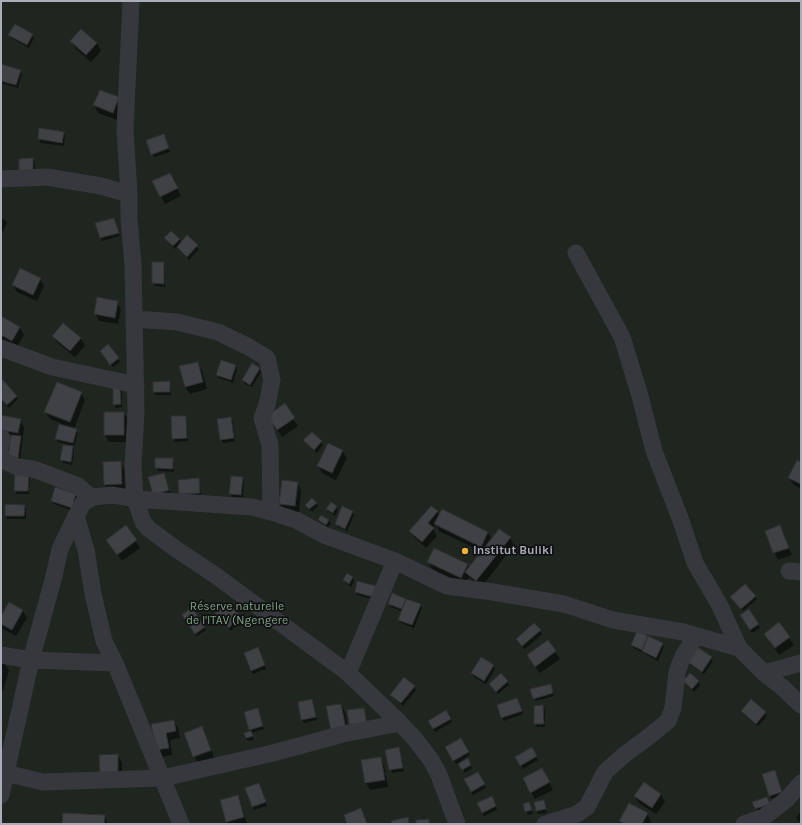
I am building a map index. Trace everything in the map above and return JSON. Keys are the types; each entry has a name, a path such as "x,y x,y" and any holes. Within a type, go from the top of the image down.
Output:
{"street":[{"path":"131,1 125,130 129,219 133,265 136,385 133,466 135,499 143,522 149,529 215,575 348,673 400,723 415,739 431,760 439,775 456,824"},
{"path":"1,179 47,177 101,186 129,194"},
{"path":"576,253 622,337 640,396 654,451 680,518 695,563 719,604 739,648 764,673 801,705"},
{"path":"134,319 177,322 218,332 268,358 272,380 268,405 262,418 270,445 271,512"},
{"path":"1,348 52,367 136,385"},
{"path":"1,456 4,461 18,467 33,469 78,486 90,499"},
{"path":"1,795 4,773 60,548 83,503 93,497 113,495 135,499 252,507 296,520 324,536 395,561 446,586 564,604 613,620 682,632 739,648"},
{"path":"76,516 86,550 93,594 104,641 115,662 181,824"},
{"path":"348,673 395,561"},
{"path":"545,824 577,814 587,807 605,772 624,754 648,738 668,721 673,708 677,672 683,656 696,636"},
{"path":"1,655 32,660 115,662"},
{"path":"764,673 801,663"},
{"path":"4,773 43,782 163,778 273,753 343,734 400,723"},
{"path":"744,824 764,817 787,800 801,783"}],"green space":[{"name":"Réserve naturelle de l'ITAV (Ngengere","path":"1,1 801,1 801,824 1,824"}],"building":[{"path":"15,24 33,34 27,45 8,35"},
{"path":"81,29 97,43 86,55 70,41"},
{"path":"1,64 21,70 16,85 1,81"},
{"path":"100,90 119,97 113,113 93,105"},
{"path":"39,128 64,132 62,143 38,139"},
{"path":"164,134 169,148 151,155 146,140"},
{"path":"33,158 33,174 19,174 19,159"},
{"path":"170,173 178,188 160,197 152,181"},
{"path":"114,218 119,233 100,238 95,223"},
{"path":"171,231 180,239 173,246 164,238"},
{"path":"187,235 198,245 187,257 177,247"},
{"path":"152,262 164,262 164,284 152,283"},
{"path":"20,268 41,278 33,295 12,285"},
{"path":"97,297 118,301 115,318 94,314"},
{"path":"1,316 20,327 12,341 1,335"},
{"path":"63,323 81,338 70,351 52,336"},
{"path":"108,344 119,358 110,365 100,351"},
{"path":"221,360 236,365 231,380 216,375"},
{"path":"198,362 203,382 185,387 179,366"},
{"path":"252,363 260,368 250,385 242,380"},
{"path":"2,379 17,396 7,405 1,399"},
{"path":"170,381 170,392 153,392 153,382"},
{"path":"57,382 82,392 70,422 44,412"},
{"path":"120,387 121,404 113,405 113,388"},
{"path":"285,403 295,418 277,430 267,416"},
{"path":"104,412 124,412 124,435 104,435"},
{"path":"1,415 21,419 18,433 1,430"},
{"path":"171,416 186,416 187,438 172,439"},
{"path":"231,417 234,438 220,440 217,419"},
{"path":"59,424 77,429 73,443 55,439"},
{"path":"312,432 322,441 314,450 303,440"},
{"path":"11,435 21,436 18,458 8,457"},
{"path":"328,443 343,450 332,473 317,466"},
{"path":"63,445 73,446 71,462 60,460"},
{"path":"155,458 173,458 173,469 155,468"},
{"path":"797,460 801,462 801,484 788,478"},
{"path":"121,461 122,484 104,485 103,462"},
{"path":"15,473 29,473 28,491 14,491"},
{"path":"164,473 169,490 153,495 148,477"},
{"path":"231,476 243,477 241,495 229,494"},
{"path":"199,478 200,493 179,494 178,480"},
{"path":"282,480 298,482 295,506 279,504"},
{"path":"55,487 76,494 72,508 51,501"},
{"path":"312,498 317,503 309,509 305,505"},
{"path":"331,502 337,506 333,513 326,509"},
{"path":"5,504 25,505 24,516 5,516"},
{"path":"342,506 353,511 345,529 335,524"},
{"path":"431,506 438,511 428,523 434,528 422,542 409,531"},
{"path":"442,509 488,532 481,547 434,524"},
{"path":"321,515 329,520 326,525 318,520"},
{"path":"126,525 137,540 117,555 106,540"},
{"path":"780,525 789,548 773,553 765,531"},
{"path":"499,529 511,537 476,581 465,572"},
{"path":"434,548 468,564 461,578 427,562"},
{"path":"347,573 353,577 349,584 343,580"},
{"path":"357,581 376,586 373,597 355,592"},
{"path":"745,584 756,596 741,609 730,597"},
{"path":"392,593 406,599 402,609 388,604"},
{"path":"406,599 421,604 412,625 398,620"},
{"path":"9,602 23,610 12,630 1,624 1,616"},
{"path":"225,602 240,615 229,628 214,615"},
{"path":"192,607 205,627 195,634 182,615"},
{"path":"749,609 759,624 750,630 740,615"},
{"path":"779,622 790,637 775,648 764,634"},
{"path":"534,623 541,630 522,646 516,639"},
{"path":"637,631 648,636 642,650 631,645"},
{"path":"648,636 663,643 656,658 642,651"},
{"path":"548,640 556,651 535,667 527,655"},
{"path":"696,646 712,657 702,672 686,661"},
{"path":"258,647 265,665 251,671 244,653"},
{"path":"481,657 494,665 484,681 471,673"},
{"path":"501,673 508,681 496,692 489,684"},
{"path":"690,673 699,681 692,689 683,681"},
{"path":"404,677 415,686 401,703 390,695"},
{"path":"551,684 553,693 533,699 530,689"},
{"path":"517,698 522,711 501,718 497,705"},
{"path":"312,699 316,717 301,720 298,702"},
{"path":"751,699 766,712 756,724 741,711"},
{"path":"341,704 346,729 331,731 326,706"},
{"path":"543,705 544,724 534,724 534,706"},
{"path":"258,708 263,726 249,730 244,712"},
{"path":"364,708 367,725 350,728 347,710"},
{"path":"446,710 451,719 433,729 428,721"},
{"path":"174,720 176,731 166,733 169,748 156,750 151,724"},
{"path":"202,726 211,750 193,757 184,733"},
{"path":"251,731 253,736 246,738 244,733"},
{"path":"461,738 469,752 453,761 445,747"},
{"path":"399,747 403,768 389,770 385,750"},
{"path":"532,747 537,756 520,766 515,757"},
{"path":"118,754 118,773 100,774 99,755"},
{"path":"381,757 385,780 365,783 361,760"},
{"path":"468,758 471,765 462,770 458,764"},
{"path":"542,768 550,782 530,793 523,778"},
{"path":"775,770 782,792 769,796 762,774"},
{"path":"478,772 485,784 471,792 464,779"},
{"path":"644,782 661,794 652,808 634,796"},
{"path":"259,783 266,802 252,807 245,788"},
{"path":"238,795 244,817 226,822 220,800"},
{"path":"492,796 496,806 482,813 477,803"},
{"path":"767,797 770,804 755,809 752,802"},
{"path":"544,800 546,809 536,811 534,802"},
{"path":"529,802 532,810 525,812 523,804"},
{"path":"629,803 648,813 642,824 625,824 619,821"},
{"path":"361,808 367,824 347,824 344,815"},
{"path":"63,813 105,815 104,824 62,824"},
{"path":"408,817 409,824 392,824 391,821"},
{"path":"429,819 429,824 416,824 416,820"}],"place":[{"name":"Institut Buliki","path":"465,551"}]}
